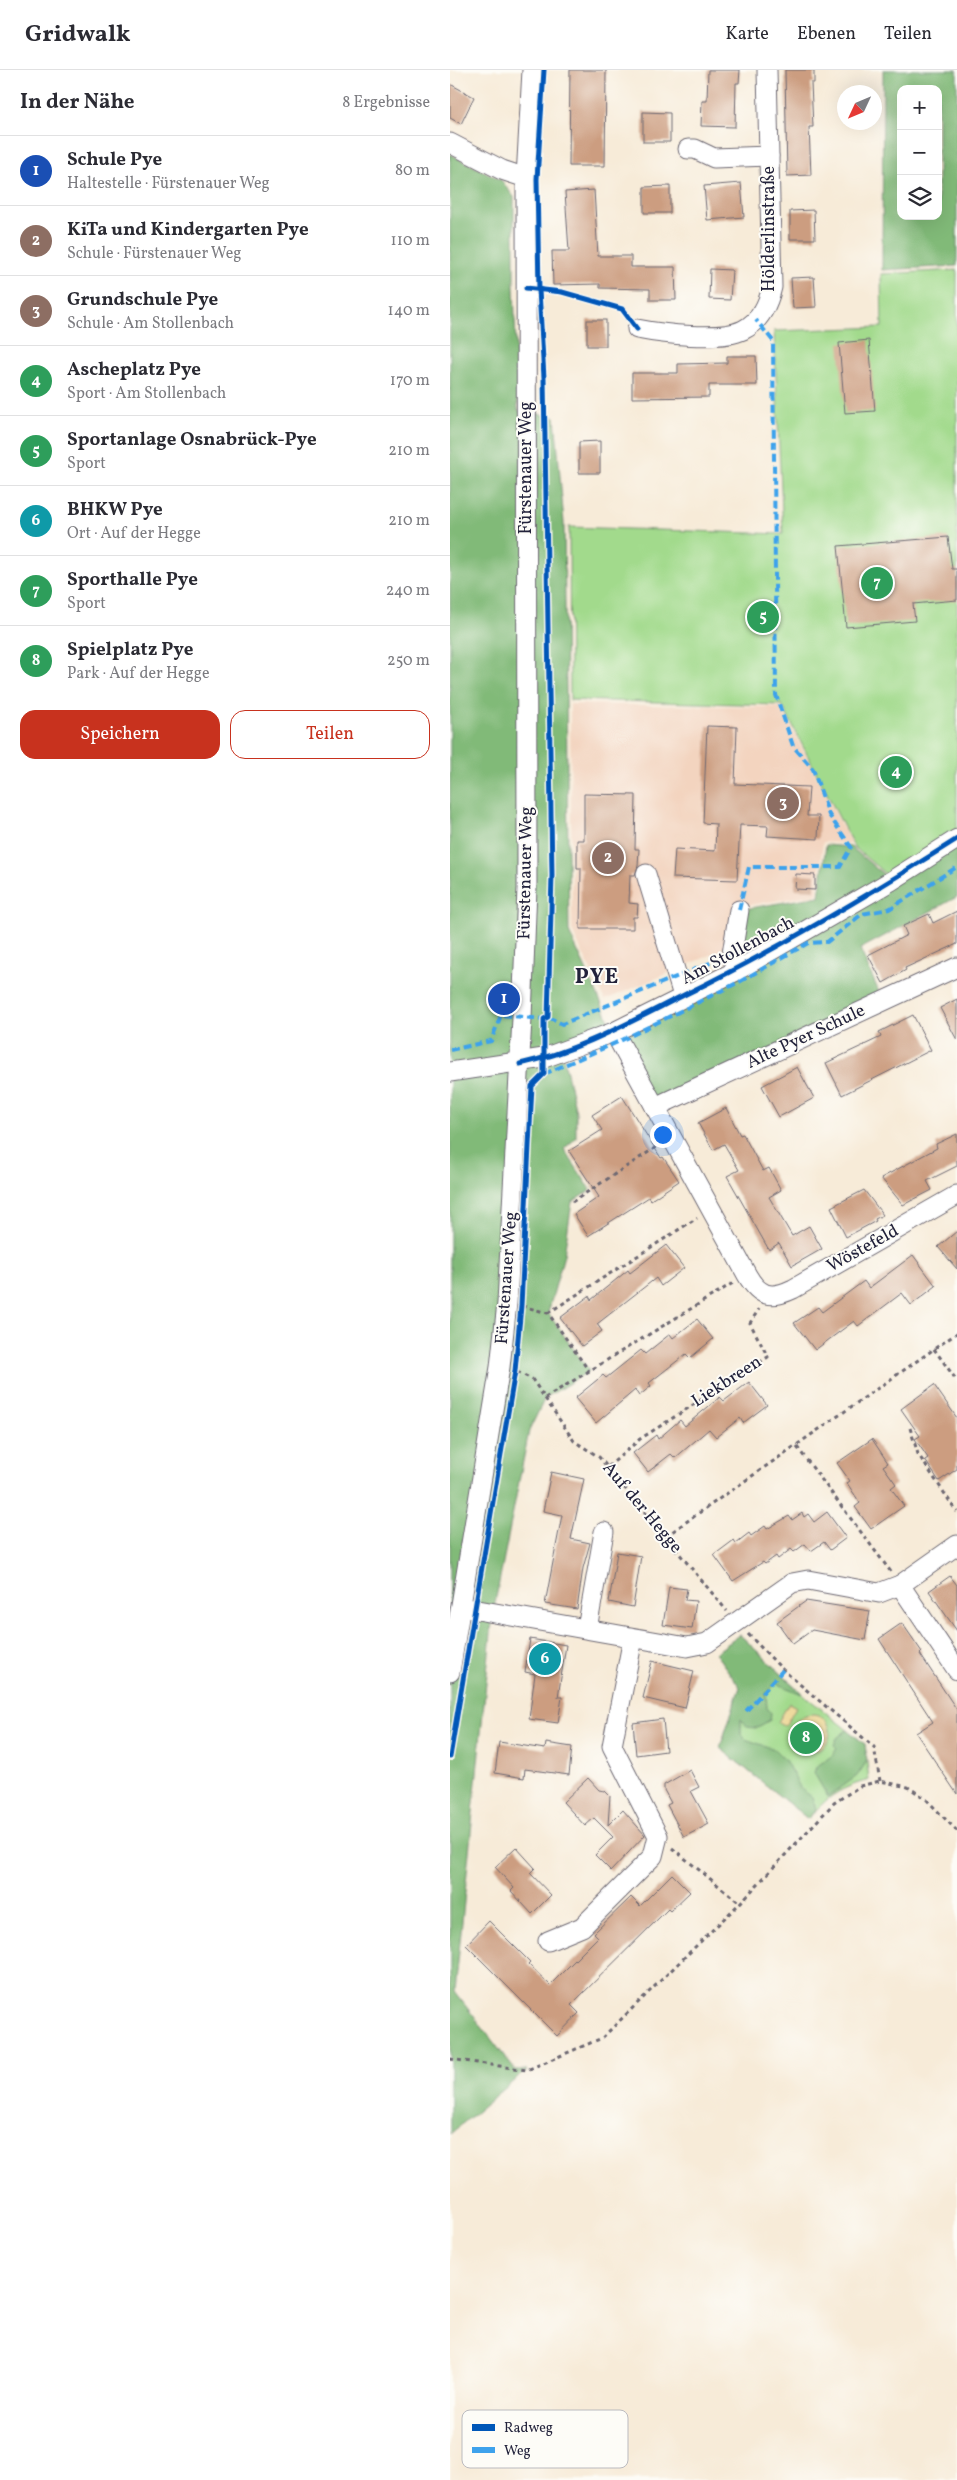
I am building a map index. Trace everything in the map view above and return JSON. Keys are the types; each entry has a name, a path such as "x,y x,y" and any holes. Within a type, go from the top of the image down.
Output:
{"street":[{"name":"Fürstenauer Weg","path":"450,1672 500,1367 507,1303 520,1064 527,888 526,178 532,70"},
{"name":"Hölderlinstraße","path":"637,329 667,336 728,334 744,330 756,320 767,305 772,286 767,70"},
{"path":"450,143 502,170 526,178"},
{"path":"688,149 695,149 714,158 769,156"},
{"name":"Am Stollenbach","path":"450,1072 520,1064 544,1058 614,1032 736,971 891,881 957,839"},
{"name":"Am Stollenbach","path":"646,874 683,996"},
{"name":"Am Stollenbach","path":"736,971 732,954 739,910"},
{"name":"Alte Pyer Schule","path":"655,1108 957,967"},
{"path":"614,1032 746,1275 754,1288 766,1295"},
{"name":"Wöstefeld","path":"766,1295 781,1294 793,1289 957,1195"},
{"path":"587,1629 604,1532"},
{"path":"461,1607 687,1647 707,1643 792,1583 808,1580 879,1593 900,1585 957,1545"},
{"path":"900,1585 957,1670"},
{"path":"548,1942 582,1927 652,1856 658,1836 612,1746 633,1638"}],"path":[{"path":"572,1202 672,1137"},
{"path":"548,1313 710,1209"},
{"path":"544,1398 590,1371 675,1316 746,1275"},
{"path":"507,1303 548,1313 590,1371"},
{"path":"666,1536 957,1333"},
{"path":"934,1349 957,1381"},
{"path":"910,1428 918,1454 957,1512"},
{"path":"797,1446 900,1585"},
{"path":"450,2059 527,2070 602,2038 740,1902 834,1803 860,1786 880,1781 908,1788 926,1799 957,1831"},
{"path":"658,1836 740,1902"}],"shaded area":[{"path":"570,704 781,707 851,844 823,842 817,894 732,908 725,949 605,1000 572,931"}],"green space":[{"path":"883,70 957,70 957,266 882,270"},
{"path":"450,154 501,180 514,197 514,286 518,410 555,417 564,523 569,932 614,1031 736,971 739,910 819,896 826,845 851,847 891,881 957,839 957,897 860,949 883,1001 655,1107 614,1032 562,1051 576,1112 576,1138 564,1149 591,1190 572,1202 564,1255 548,1313 589,1371 545,1398 529,1431 493,1613 455,1992 515,2070 527,2070 450,2134"},
{"path":"957,270 957,835 890,878 854,847 782,705 570,700 569,527 783,534 774,331 882,327 881,274"},
{"path":"740,1635 804,1695 865,1744 869,1780 850,1786 835,1794 808,1819 720,1748 740,1687 715,1653"},
{"path":"740,1635 804,1695 776,1683 766,1694 767,1708 771,1713 770,1720 756,1728 747,1727 741,1719 741,1732 745,1739 774,1749 785,1760 801,1789 812,1797 816,1809 808,1819 720,1748 740,1687 715,1653"},
{"path":"847,1730 865,1744 867,1761 857,1776 828,1797 814,1773 816,1767 833,1755 837,1748 834,1745 837,1738"}],"sand":[{"path":"789,1703 796,1707 785,1726 778,1722"},
{"path":"812,1714 819,1715 825,1719 829,1725 829,1739 825,1745 819,1749 812,1750 805,1749 799,1745 795,1739 794,1732 795,1725 799,1719 805,1715"}],"building":[{"path":"570,70 606,70 605,166 569,166"},
{"path":"708,70 740,70 739,83 736,83 735,127 701,126 702,101 707,101"},
{"path":"785,70 814,70 814,83 811,83 813,127 809,127 811,175 787,176"},
{"path":"450,84 474,97 461,124 450,118"},
{"path":"643,112 670,113 670,142 643,142"},
{"path":"741,183 744,217 707,220 704,186"},
{"path":"670,186 670,213 644,213 644,187"},
{"path":"594,190 598,256 631,256 631,267 675,267 676,300 650,300 650,289 600,288 600,284 553,285 552,251 569,251 565,192"},
{"path":"814,210 815,239 790,239 790,211"},
{"path":"710,269 732,270 730,300 709,299"},
{"path":"814,277 816,307 793,308 791,278"},
{"path":"587,320 606,320 606,346 587,346"},
{"path":"869,340 875,411 845,413 839,343"},
{"path":"727,356 756,356 757,385 709,385 709,397 632,398 632,373 678,373 678,364 727,363"},
{"path":"600,441 600,473 579,473 579,442"},
{"path":"948,537 952,569 957,569 957,600 913,604 915,621 846,627 838,546"},
{"path":"707,726 737,727 735,784 809,787 807,816 819,816 818,839 767,836 768,826 740,825 737,880 673,878 675,849 715,851 716,824 703,823"},
{"path":"584,794 636,795 635,849 639,849 638,866 635,875 630,875 629,903 638,904 637,917 633,917 633,929 580,929 581,868 577,868 577,840 584,840"},
{"path":"796,874 815,875 815,890 795,889"},
{"path":"957,911 957,944 905,968 906,970 883,983 868,955 907,935 903,926 929,914 933,923"},
{"path":"957,999 957,1040 940,1008"},
{"path":"913,1015 931,1050 842,1095 826,1063 881,1037 879,1032"},
{"path":"797,1067 814,1098 779,1117 762,1086"},
{"path":"622,1096 661,1158 663,1157 679,1181 651,1200 649,1197 588,1236 574,1214 599,1197 569,1151 602,1130 592,1115"},
{"path":"726,1108 740,1135 743,1134 763,1171 769,1168 781,1190 769,1197 792,1236 809,1226 822,1249 792,1266 779,1243 769,1250 727,1176 739,1170 724,1144 713,1150 698,1123"},
{"path":"957,1134 957,1166 927,1181 932,1190 903,1205 881,1178 937,1148 936,1144"},
{"path":"864,1190 883,1215 875,1219 876,1221 846,1237 831,1207"},
{"path":"957,1231 957,1269 938,1247"},
{"path":"666,1245 684,1268 661,1286 656,1278 597,1324 602,1331 582,1346 560,1318 589,1296 591,1300 628,1270 630,1273"},
{"path":"913,1255 936,1286 911,1305 902,1293 858,1326 854,1321 815,1350 794,1323 818,1307 822,1312 864,1281 869,1288"},
{"path":"697,1319 713,1339 690,1358 686,1354 649,1383 651,1386 639,1396 635,1390 596,1423 575,1398 603,1375 606,1378 641,1350 645,1354 670,1334 673,1338"},
{"path":"749,1382 767,1405 743,1423 740,1418 716,1437 709,1429 675,1458 671,1454 648,1472 633,1453 656,1435 658,1439 680,1420 685,1426 720,1397 724,1401"},
{"path":"934,1385 957,1418 957,1469 939,1481 925,1460 928,1458 915,1439 920,1436 901,1409"},
{"path":"872,1439 888,1463 883,1466 896,1484 891,1488 904,1506 871,1529 855,1507 860,1503 847,1483 850,1481 837,1463"},
{"path":"551,1472 584,1479 571,1539 590,1543 583,1568 577,1609 545,1604 562,1515 543,1511"},
{"path":"827,1512 846,1538 830,1550 824,1542 811,1551 805,1544 794,1552 791,1549 778,1559 776,1556 765,1564 763,1562 733,1581 714,1555 734,1540 736,1543 749,1533 751,1536 765,1526 767,1529 789,1516 792,1520 802,1513 804,1517 808,1514 814,1522"},
{"path":"617,1552 641,1556 633,1607 609,1602"},
{"path":"950,1576 957,1585 957,1631 929,1591"},
{"path":"669,1587 687,1589 685,1600 696,1601 692,1629 663,1625"},
{"path":"806,1601 870,1611 865,1640 812,1630 793,1644 777,1622"},
{"path":"902,1623 957,1710 957,1794 916,1733 933,1722 879,1639"},
{"path":"530,1639 566,1645 558,1697 562,1697 558,1723 529,1719 535,1674 525,1672"},
{"path":"652,1661 694,1671 685,1708 643,1698"},
{"path":"663,1719 666,1751 636,1755 633,1723"},
{"path":"499,1742 545,1749 546,1743 572,1747 569,1775 525,1769 524,1778 495,1773"},
{"path":"690,1770 699,1787 691,1791 709,1824 684,1837 667,1805 671,1803 664,1790 664,1785"},
{"path":"588,1778 599,1790 605,1791 610,1796 608,1825 623,1810 645,1835 611,1871 595,1855 613,1837 594,1818 585,1826 563,1802"},
{"path":"516,1847 535,1868 530,1873 551,1895 532,1914 511,1891 514,1888 495,1867"},
{"path":"672,1874 690,1892 670,1911 668,1909 571,2005 579,2013 557,2036 466,1945 489,1921 550,1985 598,1937 594,1933 631,1897 640,1906"}],"marked path":[{"path":"739,910 749,867 840,867 851,847 829,815 813,769 793,746 776,695 773,341 756,320"},
{"path":"544,1074 620,1041 741,981 808,943 827,942 862,914 889,909 957,867"},
{"path":"548,1017 562,1024 732,954"},
{"path":"450,1050 491,1041 501,1015 544,1019"},
{"path":"746,1711 783,1670"}],"cycle path":[{"path":"450,1757 515,1371 521,1306 532,1086 544,1074 544,1019 548,1017 552,875 544,378 539,290 537,179 544,70"},
{"path":"526,288 562,292 622,309 637,329"},
{"path":"520,1064 584,1044 754,959 823,921 957,839"}],"place":[{"name":"Sporthalle Pye","path":"877,583"},
{"name":"Sportanlage Osnabrück-Pye","path":"763,617"},
{"name":"Ascheplatz Pye","path":"896,772"},
{"name":"Grundschule Pye","path":"783,803"},
{"name":"KiTa und Kindergarten Pye","path":"608,858"},
{"name":"Schule Pye","path":"504,999"},
{"name":"BHKW Pye","path":"545,1659"},
{"name":"Spielplatz Pye","path":"806,1738"}],"district":[{"name":"PYE","path":"597,977"}]}
